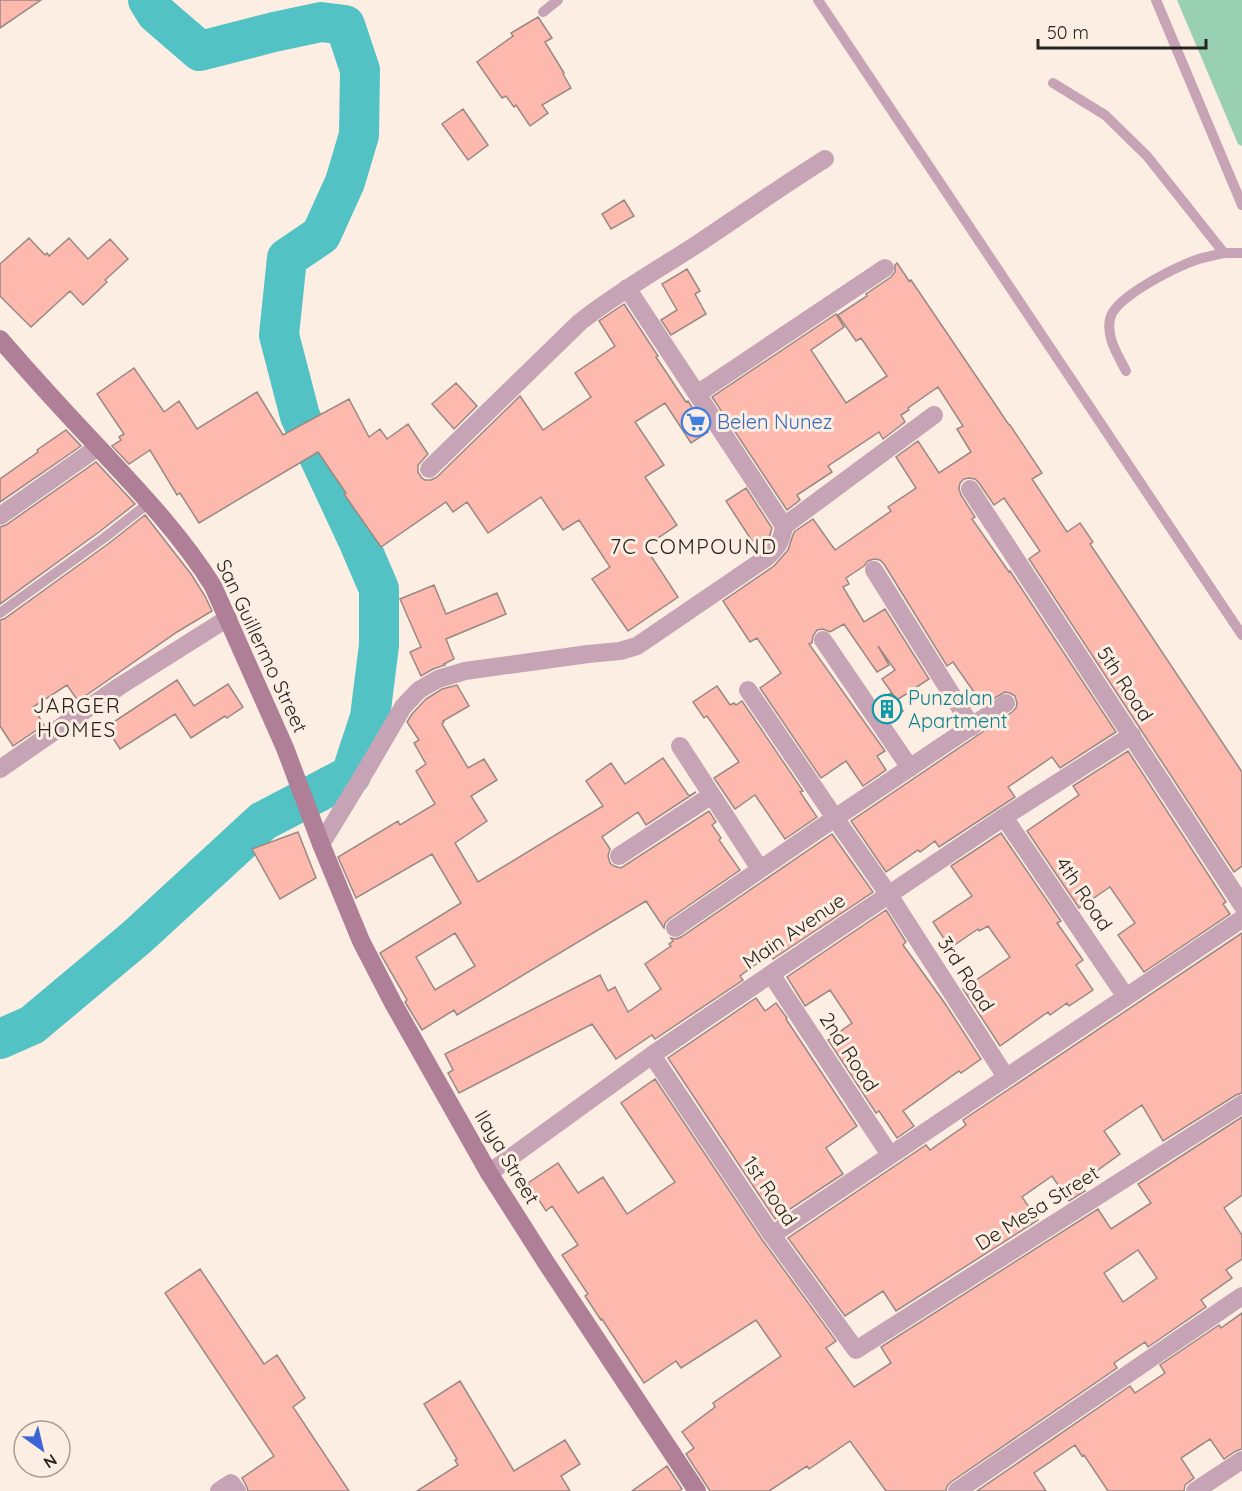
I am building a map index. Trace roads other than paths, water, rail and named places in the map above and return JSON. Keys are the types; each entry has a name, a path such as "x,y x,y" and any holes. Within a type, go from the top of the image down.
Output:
{"main road":[{"name":"San Guillermo Street","path":"0,339 150,501 198,561 228,618 285,748 314,826"},
{"name":"Ilaya Street","path":"314,826 374,967 457,1118 545,1261 697,1491"}],"street":[{"path":"429,469 574,327 602,305 825,159"},
{"path":"697,394 885,268"},
{"path":"321,844 402,706 419,690 438,679 465,671 620,651 637,646 766,558 777,548 784,526 627,288"},
{"path":"784,526 934,415"},
{"path":"0,516 98,447"},
{"name":"5th Road","path":"970,489 1242,905"},
{"path":"874,570 972,727"},
{"path":"0,769 120,686 228,618"},
{"path":"823,640 910,768"},
{"name":"3rd Road","path":"748,690 889,895 1006,1077"},
{"path":"675,928 1006,703"},
{"name":"Main Avenue","path":"489,1173 652,1055 1004,817 1132,735"},
{"path":"680,746 760,869"},
{"path":"619,856 712,795"},
{"name":"4th Road","path":"1004,817 1126,997"},
{"path":"772,1235 1242,919"},
{"name":"2nd Road","path":"771,974 890,1155"},
{"name":"1st Road","path":"652,1055 772,1235 856,1350"},
{"name":"De Mesa Street","path":"856,1350 1242,1104"},
{"path":"957,1491 1242,1296"},
{"path":"1195,1491 1242,1460"},
{"path":"219,1491 231,1483 237,1491"}],"lane":[{"path":"543,12 558,0"},
{"path":"818,0 1242,635"},
{"path":"1156,0 1242,205"},
{"path":"1053,83 1105,115 1147,156 1224,253"},
{"path":"1126,371 1109,337 1110,317 1118,304 1154,279 1190,262 1224,253 1242,253"},
{"path":"0,613 104,538 150,501"}],"waterway":[{"path":"0,1039 32,1025 137,937 263,821 351,775 370,717 379,645 379,589 300,416 279,335 287,258 321,235 345,182 359,135 360,70 345,25 321,22 200,51 156,13 148,0"}],"place":[{"name":"Belen Nunez","path":"696,422"},
{"name":"Punzalan Apartment","path":"887,709"}],"district":[{"name":"7C COMPOUND","path":"694,547"},
{"name":"JARGER HOMES","path":"77,718"}]}
